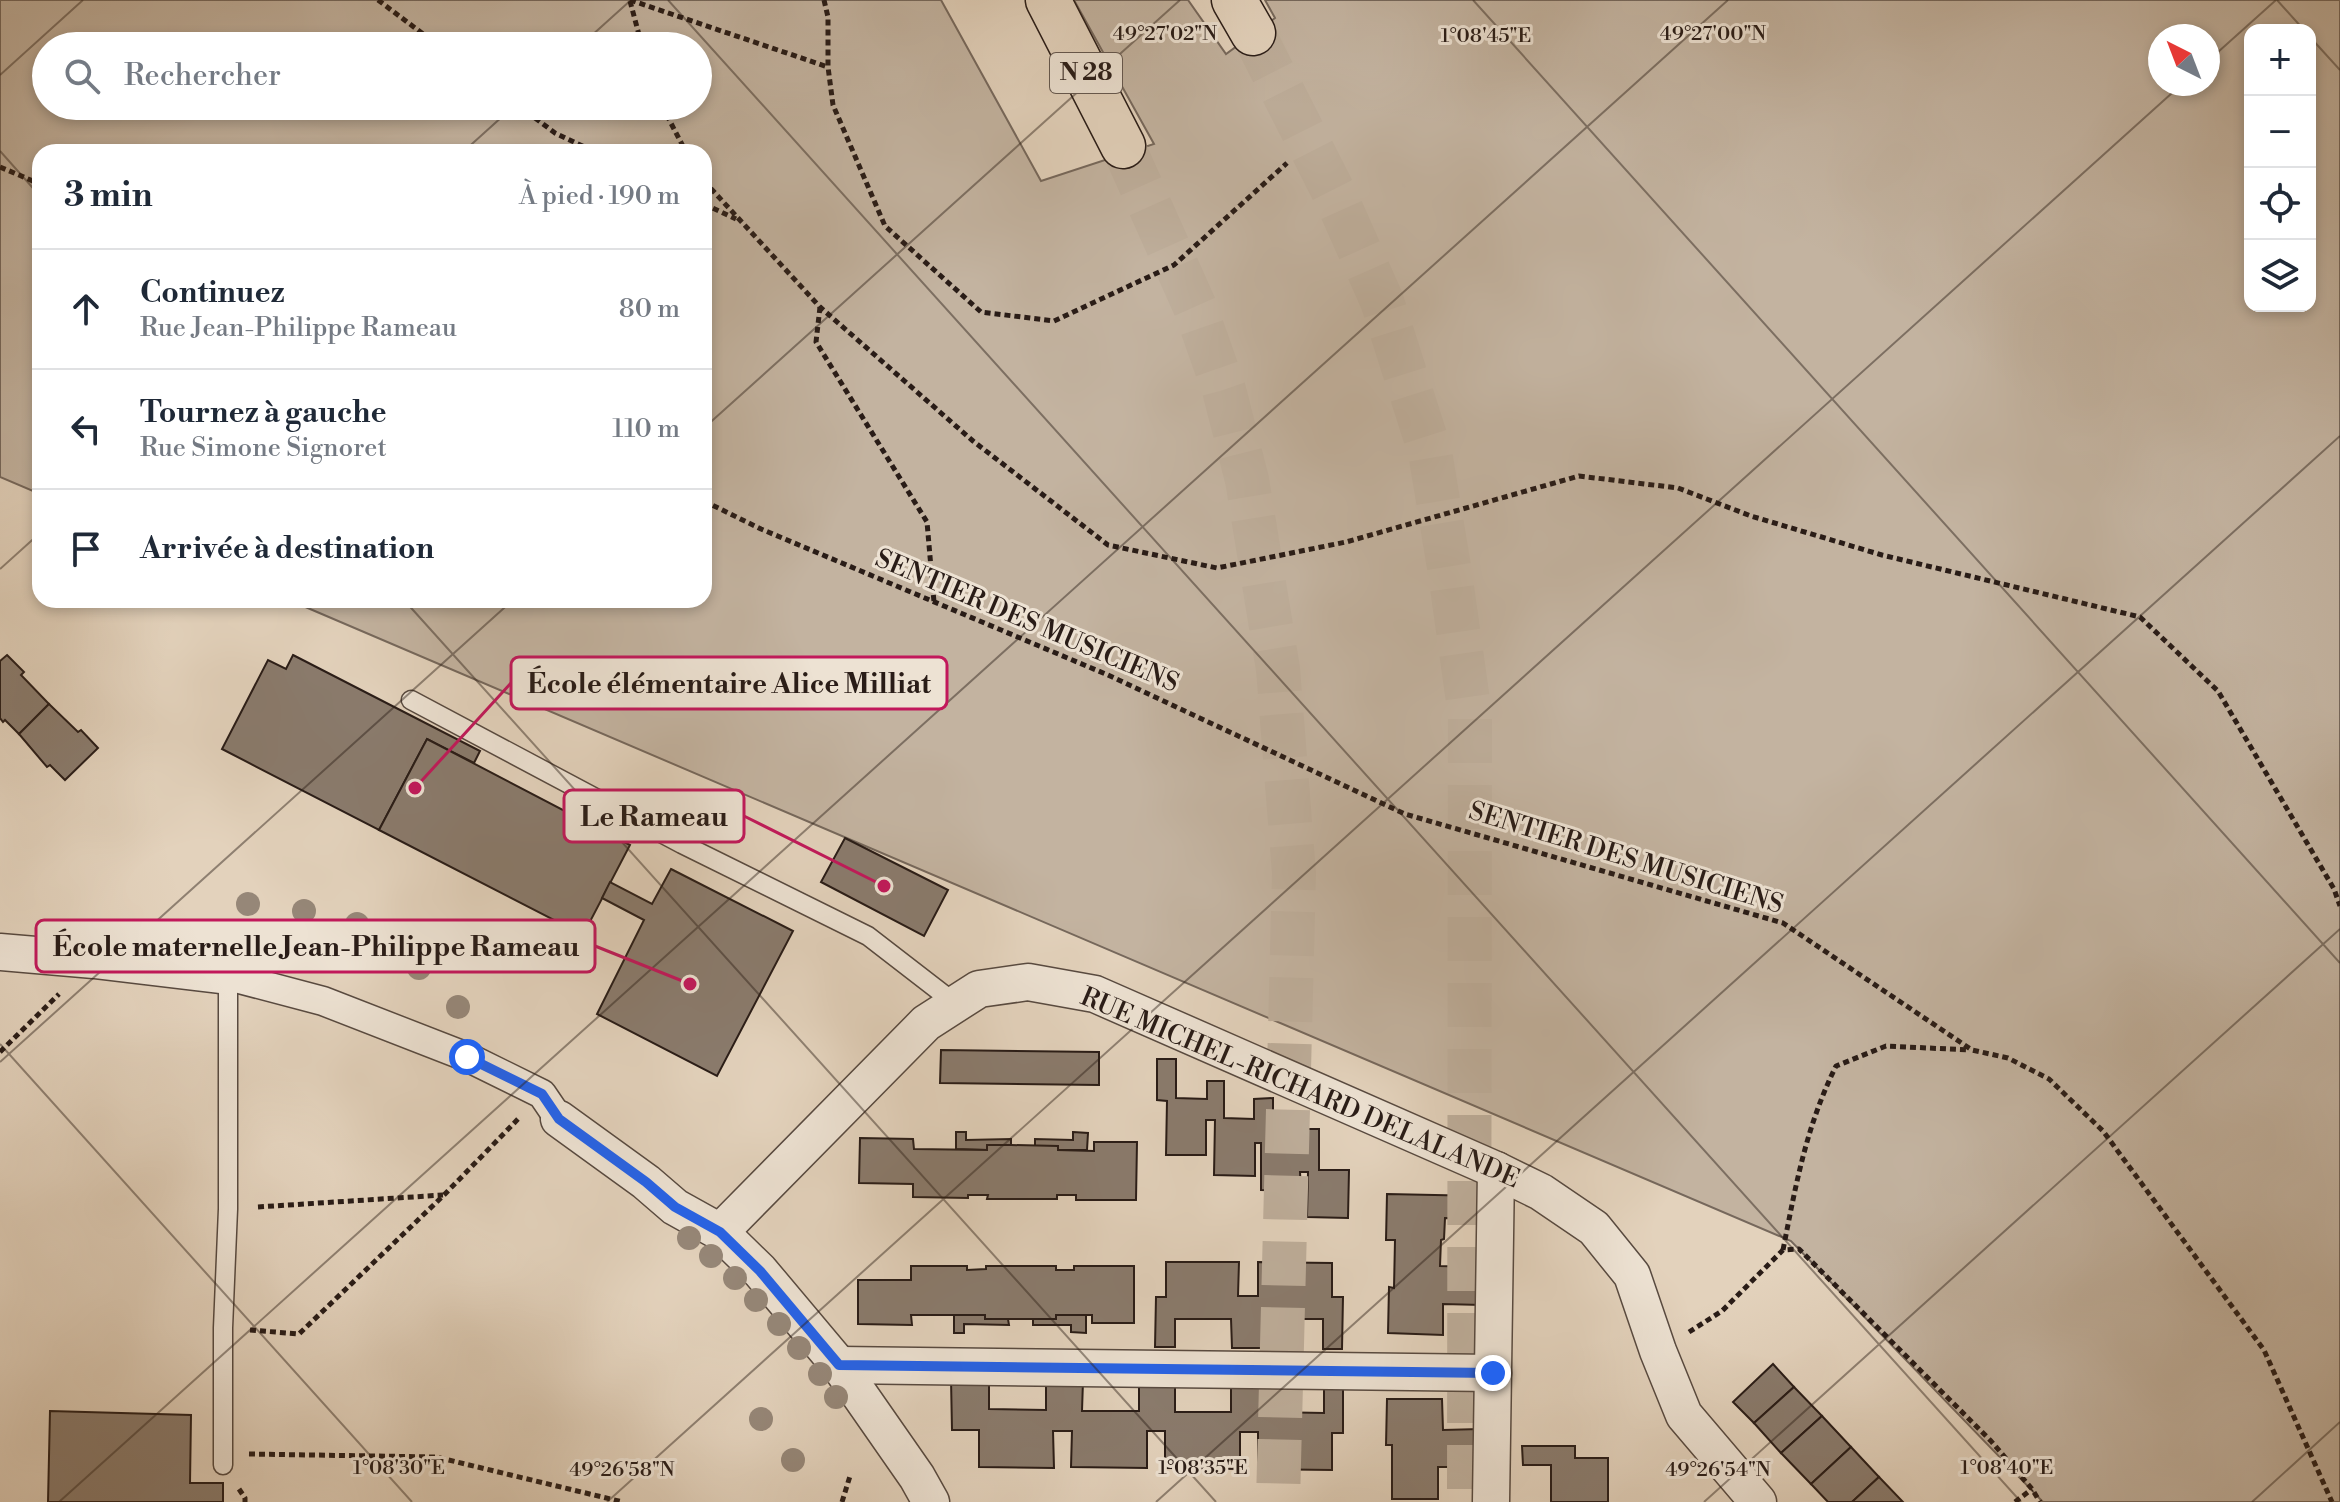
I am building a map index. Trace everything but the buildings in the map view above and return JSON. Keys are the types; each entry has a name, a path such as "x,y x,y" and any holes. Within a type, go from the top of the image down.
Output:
{"highway":[{"name":"N 28","path":"1048,0 1123,146"}],"street":[{"path":"0,952 228,976 323,1001 467,1057 551,1106 675,1207 720,1232 760,1271 839,1365 931,1502"},
{"name":"RUE MICHEL-RICHARD DELALANDE","path":"720,1232 926,1023 979,989 1028,982 1095,994 1496,1170 1541,1192 1594,1228 1632,1275 1684,1415 1758,1502"},
{"path":"1491,1502 1496,1170"},
{"path":"839,1365 1493,1373"}],"lane":[{"path":"411,700 682,844 868,936 956,1004"},
{"path":"223,1459 223,1328 228,1209 228,976"}],"path":[{"path":"378,0 420,32"},
{"path":"630,0 638,32"},
{"path":"630,0 828,67"},
{"path":"824,0 828,17 828,67 833,105 885,226 981,312 1054,321 1174,265 1287,163"},
{"path":"538,120 578,144"},
{"path":"669,120 682,144"},
{"path":"0,167 32,181"},
{"path":"712,190 820,307 973,441 1108,545 1217,568 1346,542 1579,476 1678,488 1751,516 1882,555 2140,617 2218,691 2334,889 2340,906"},
{"path":"712,208 739,221"},
{"path":"820,307 816,342 927,522 934,602"},
{"name":"SENTIER DES MUSICIENS","path":"712,505 761,529 1108,675 1405,814 1783,923 1972,1050 2008,1058 2049,1079 2103,1131 2264,1350 2332,1502"},
{"path":"0,1052 94,960"},
{"path":"1658,1351 1722,1311 1783,1250 1801,1159 1823,1093 1836,1066 1886,1046 1972,1050"},
{"path":"223,1328 299,1334 444,1195 551,1106"},
{"path":"228,1209 444,1195"},
{"path":"1783,1250 1799,1249 1991,1441 2040,1502"},
{"path":"223,1459 436,1457 623,1502"},
{"path":"842,1502 850,1476"},
{"path":"2015,1502 2032,1489"}],"shaded area":[{"path":"0,0 941,0 1041,181 1154,144 1074,0 1188,0 1226,54 1275,18 1265,0 2340,0 2340,1502 2043,1502 1791,1241 308,608 712,608 712,144 32,144 32,491 0,477"}],"tunnel":[{"path":"1253,33 1334,193 1382,301 1430,452 1450,573 1470,715 1469,1502"},
{"path":"1123,146 1195,307 1224,390 1247,480 1278,669 1294,873 1278,1502"}],"place":[{"name":"École élémentaire Alice Milliat","path":"415,788"},
{"name":"Le Rameau","path":"884,886"},
{"name":"École maternelle Jean-Philippe Rameau","path":"690,984"}],"route":[{"path":"467,1057 542,1094 559,1119 675,1207 720,1232 760,1271 839,1365 1493,1373"}]}
